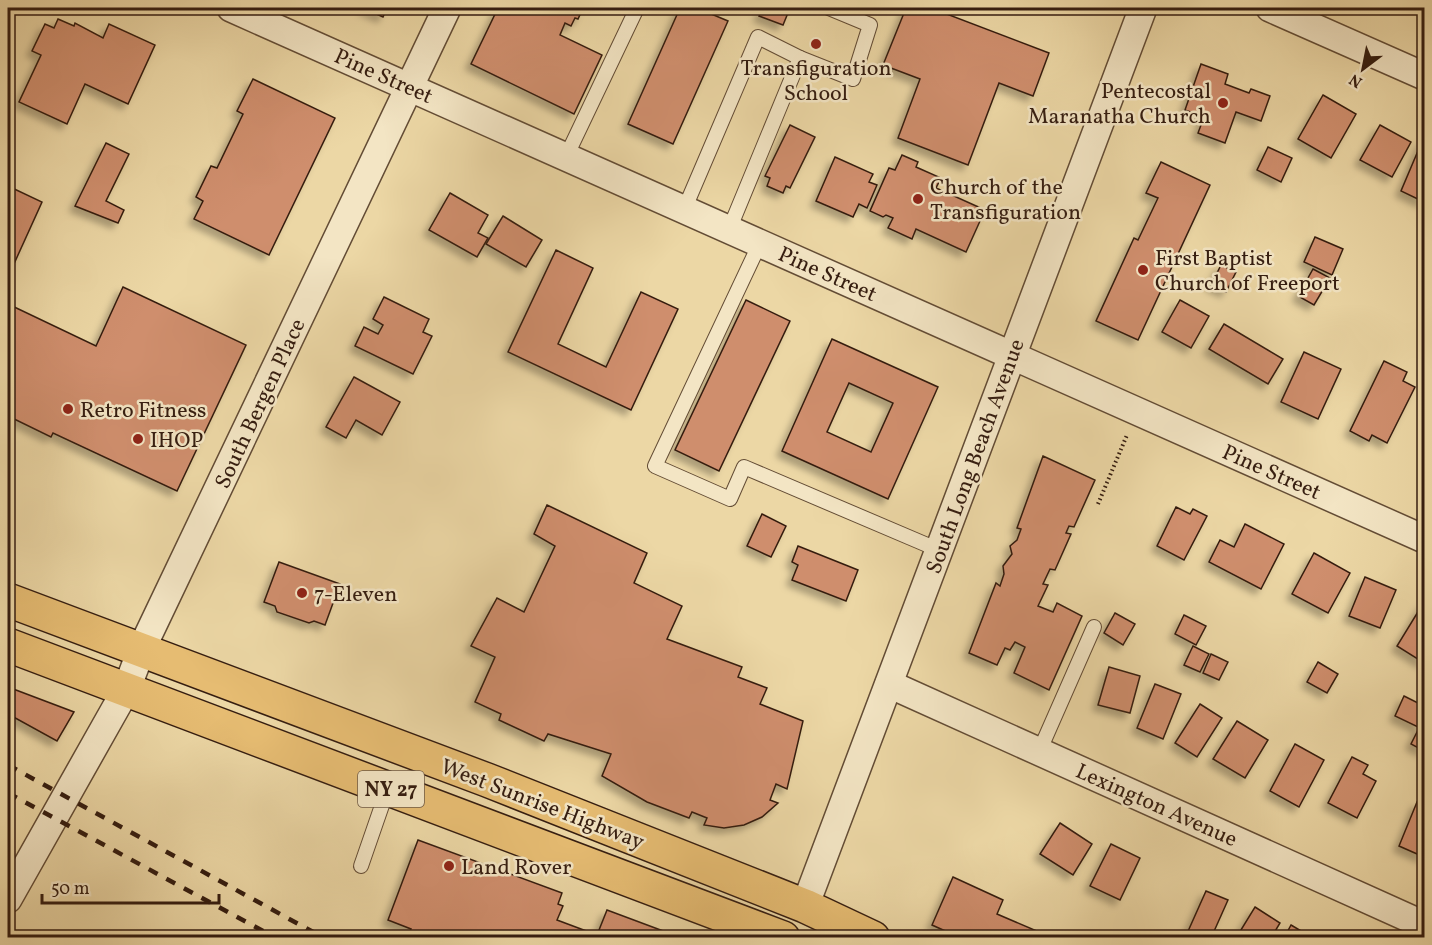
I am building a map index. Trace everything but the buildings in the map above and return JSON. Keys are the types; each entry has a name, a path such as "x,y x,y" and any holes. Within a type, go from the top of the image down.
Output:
{"highway":[{"name":"West Sunrise Highway","path":"8,600 142,648 805,906 873,938"},
{"name":"West Sunrise Highway","path":"8,645 127,688 783,938"}],"street":[{"name":"Pine Street","path":"231,8 1425,539"},
{"name":"South Bergen Place","path":"8,899 127,688 142,648 447,8"},
{"name":"South Long Beach Avenue","path":"805,906 1143,8"},
{"path":"1270,8 1425,76"},
{"name":"Lexington Avenue","path":"889,684 1425,925"}],"lane":[{"path":"566,157 637,8"},
{"path":"684,210 758,37 800,58 853,79 870,25 829,8"},
{"path":"729,230 800,58"},
{"path":"760,243 655,466 730,499 744,467 939,550"},
{"path":"1039,752 1094,627"},
{"path":"361,866 388,788"}],"path":[{"path":"1098,504 1128,435"}],"railway":[{"path":"8,765 324,938"},
{"path":"8,793 276,938"}],"place":[{"name":"Transfiguration School","path":"816,44"},
{"name":"Pentecostal Maranatha Church","path":"1223,103"},
{"name":"Church of the Transfiguration","path":"918,199"},
{"name":"First Baptist Church of Freeport","path":"1143,270"},
{"name":"Retro Fitness","path":"68,409"},
{"name":"IHOP","path":"138,439"},
{"name":"7-Eleven","path":"302,593"},
{"name":"Land Rover","path":"449,866"}]}
